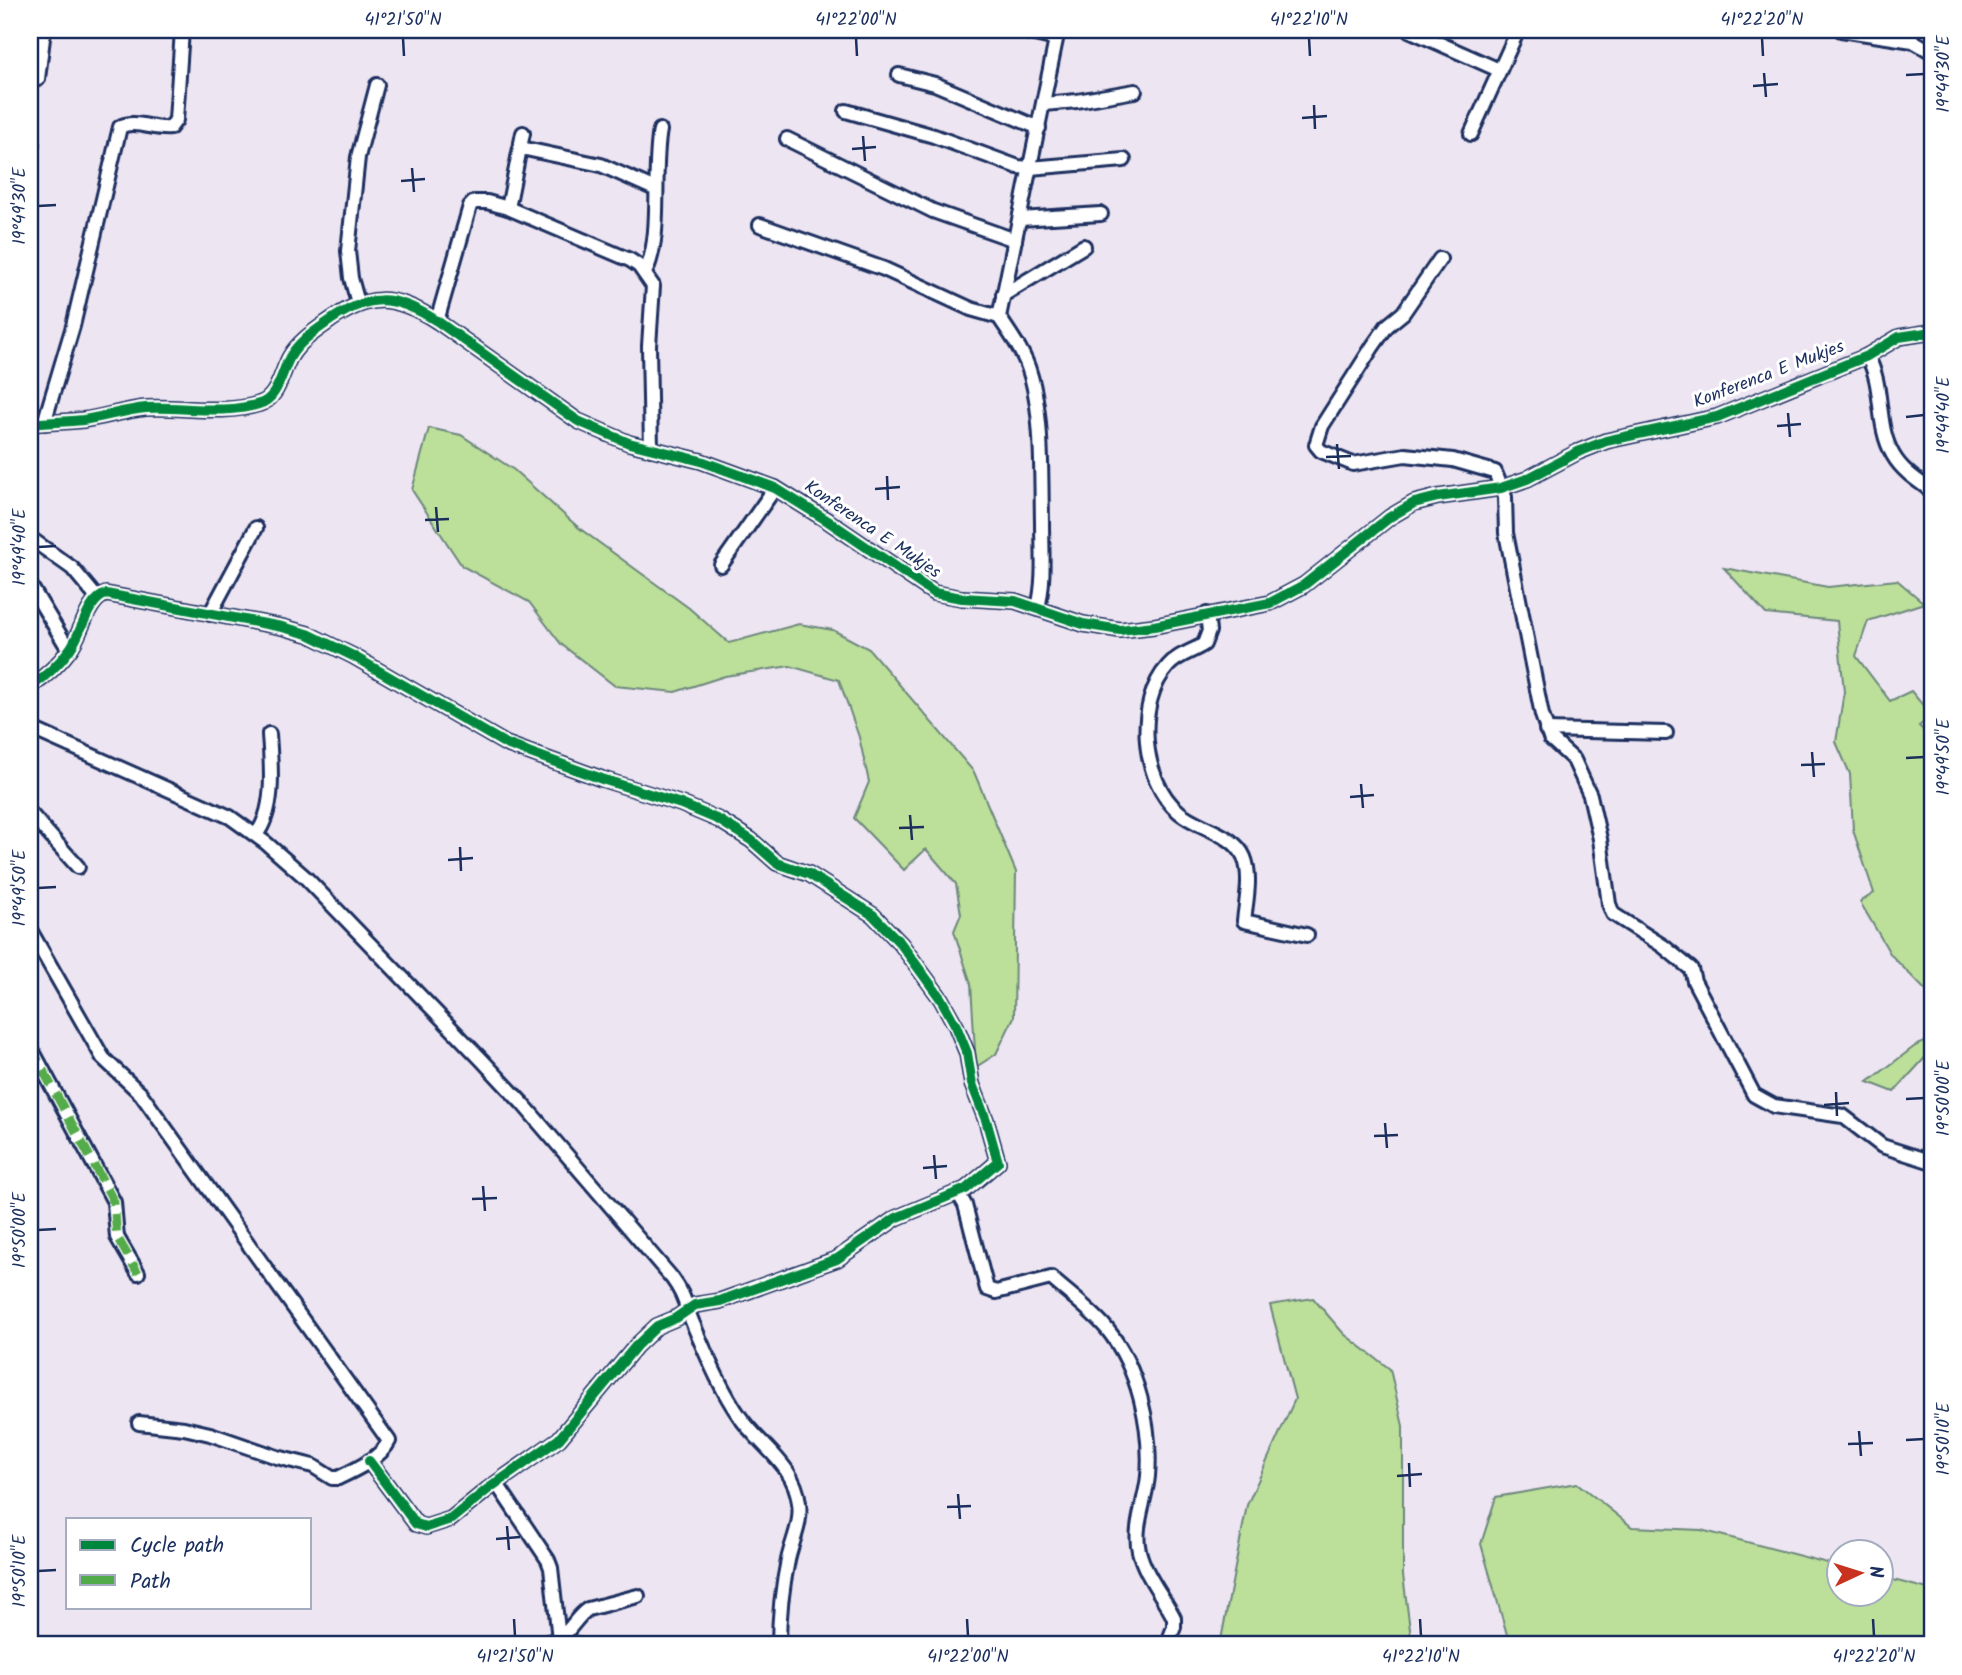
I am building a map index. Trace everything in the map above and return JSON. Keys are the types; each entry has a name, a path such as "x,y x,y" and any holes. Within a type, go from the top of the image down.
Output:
{"street":[{"path":"38,79 44,30"},
{"path":"44,423 73,326 120,127 131,124 159,129 170,128 176,120 182,30"},
{"path":"1017,30 1057,34 999,317 1023,356 1034,391 1041,460 1044,579 1038,608"},
{"path":"1409,30 1499,70"},
{"path":"1471,134 1518,30"},
{"path":"1841,30 1913,41 1932,52"},
{"path":"899,75 934,84 1039,128"},
{"path":"30,424 82,420 146,408 224,409 262,404 274,391 296,348 358,303 348,251 358,157 377,85"},
{"path":"1044,104 1135,90"},
{"path":"846,111 934,136 1018,167 1124,160"},
{"path":"645,273 653,254 656,152 660,130"},
{"path":"508,208 523,132"},
{"path":"788,139 933,211 1015,240"},
{"path":"521,148 601,165 655,190"},
{"path":"437,321 470,206 474,202 508,208 629,260 645,273 653,286 649,346 651,449"},
{"path":"1020,219 1101,214"},
{"path":"760,225 884,269 971,309 999,317"},
{"path":"1003,295 1084,246"},
{"path":"1440,259 1403,313 1387,326 1373,346 1322,426 1316,445 1321,451 1353,464 1405,455 1453,460 1495,472 1506,506 1506,533 1546,730 1550,738 1574,760 1590,795 1613,914 1663,946 1691,969 1694,981 1754,1095 1774,1105 1843,1116 1882,1146 1932,1161"},
{"name":"Konferenca E Mukjes","path":"358,303 390,301 418,310 567,415 605,434 701,461 775,488 934,593 962,598 1015,601 1083,624 1120,630 1255,607 1304,585 1402,509 1414,503 1501,488 1527,479 1592,446 1632,434 1717,417 1867,356 1903,335 1932,332"},
{"name":"Konferenca E Mukjes","path":"1867,356 1877,376 1887,442 1893,455 1901,467 1932,491"},
{"path":"720,565 775,488"},
{"path":"210,614 256,528"},
{"path":"30,538 72,568 97,598"},
{"path":"30,584 69,650"},
{"path":"30,687 50,671 69,650 97,598 106,594 307,634 353,656 506,744 701,811 738,831 777,863 809,874 873,915 901,944 941,999 956,1026 967,1053 972,1084 998,1162 973,1184 896,1219 832,1261 720,1301 688,1308 676,1318 657,1326 648,1333 559,1439 451,1519 426,1527 412,1519 369,1461"},
{"path":"1207,614 1209,631 1204,643 1174,659 1159,676 1153,692 1147,747 1155,781 1173,808 1181,815 1225,839 1244,856 1248,886 1244,921 1307,934"},
{"path":"30,728 84,754 211,807 256,835 306,878 523,1104 672,1278 685,1297 694,1327 739,1416 781,1461 796,1489 800,1511 786,1569 779,1618 779,1645"},
{"path":"1546,730 1667,733"},
{"path":"256,835 264,821 269,789 269,734"},
{"path":"30,813 78,867"},
{"path":"30,930 103,1058 141,1094 388,1439 387,1446 369,1461 338,1478 332,1478 313,1466 210,1434 184,1427 139,1423"},
{"path":"30,1046 114,1202 117,1237 138,1273"},
{"path":"958,1193 965,1205 987,1289 996,1292 1051,1278 1107,1329 1129,1368 1145,1422 1148,1448 1148,1480 1138,1543 1143,1562 1174,1618 1174,1627 1167,1645"},
{"path":"497,1484 551,1567 559,1639"},
{"path":"537,1645 559,1639 588,1609 638,1596"},
{"path":"559,1639 578,1645"}],"green space":[{"path":"429,428 461,435 514,470 579,528 689,608 729,643 799,624 833,630 869,649 974,772 1016,872 1014,1017 996,1054 976,1067 971,984 954,931 961,914 956,884 926,849 904,870 854,818 869,782 859,737 839,680 790,666 725,676 675,692 615,686 561,644 529,602 462,566 412,490"},
{"path":"1724,568 1828,587 1897,580 1924,603 1868,621 1856,656 1890,701 1911,691 1932,716 1919,726 1932,738 1932,846 1929,849 1932,853 1932,997 1891,955 1860,902 1874,893 1853,830 1850,774 1836,742 1844,692 1837,621 1766,614"},
{"path":"1932,1039 1932,1050 1894,1092 1868,1082 1915,1046"},
{"path":"1313,1298 1344,1334 1390,1369 1403,1426 1403,1575 1412,1645 1223,1645 1221,1640 1247,1505 1295,1399 1270,1305"},
{"path":"1577,1483 1632,1527 1701,1530 1826,1563 1826,1608 1896,1608 1896,1581 1932,1590 1932,1645 1510,1645 1481,1544 1496,1497"}],"marked path":[{"path":"30,1046 114,1202 117,1237 138,1273"}],"cycle path":[{"path":"30,424 83,420 146,408 217,410 259,404 271,397 293,352 315,331 354,307 367,302 393,301 407,305 437,321 578,421 629,443 701,461 775,488 934,593 962,598 1015,601 1083,624 1120,630 1270,603 1304,585 1390,517 1414,503 1501,488 1527,479 1578,452 1606,441 1717,417 1867,356 1899,337 1932,332"},
{"path":"30,687 66,654 89,610 99,597 106,594 308,634 353,656 506,744 681,804 719,820 751,840 777,863 809,874 873,915 901,944 941,999 956,1026 967,1053 972,1084 998,1162 966,1189 896,1218 837,1259 720,1301 695,1305 676,1318 657,1326 636,1346 559,1439 451,1519 426,1527 416,1524 369,1461"}]}
